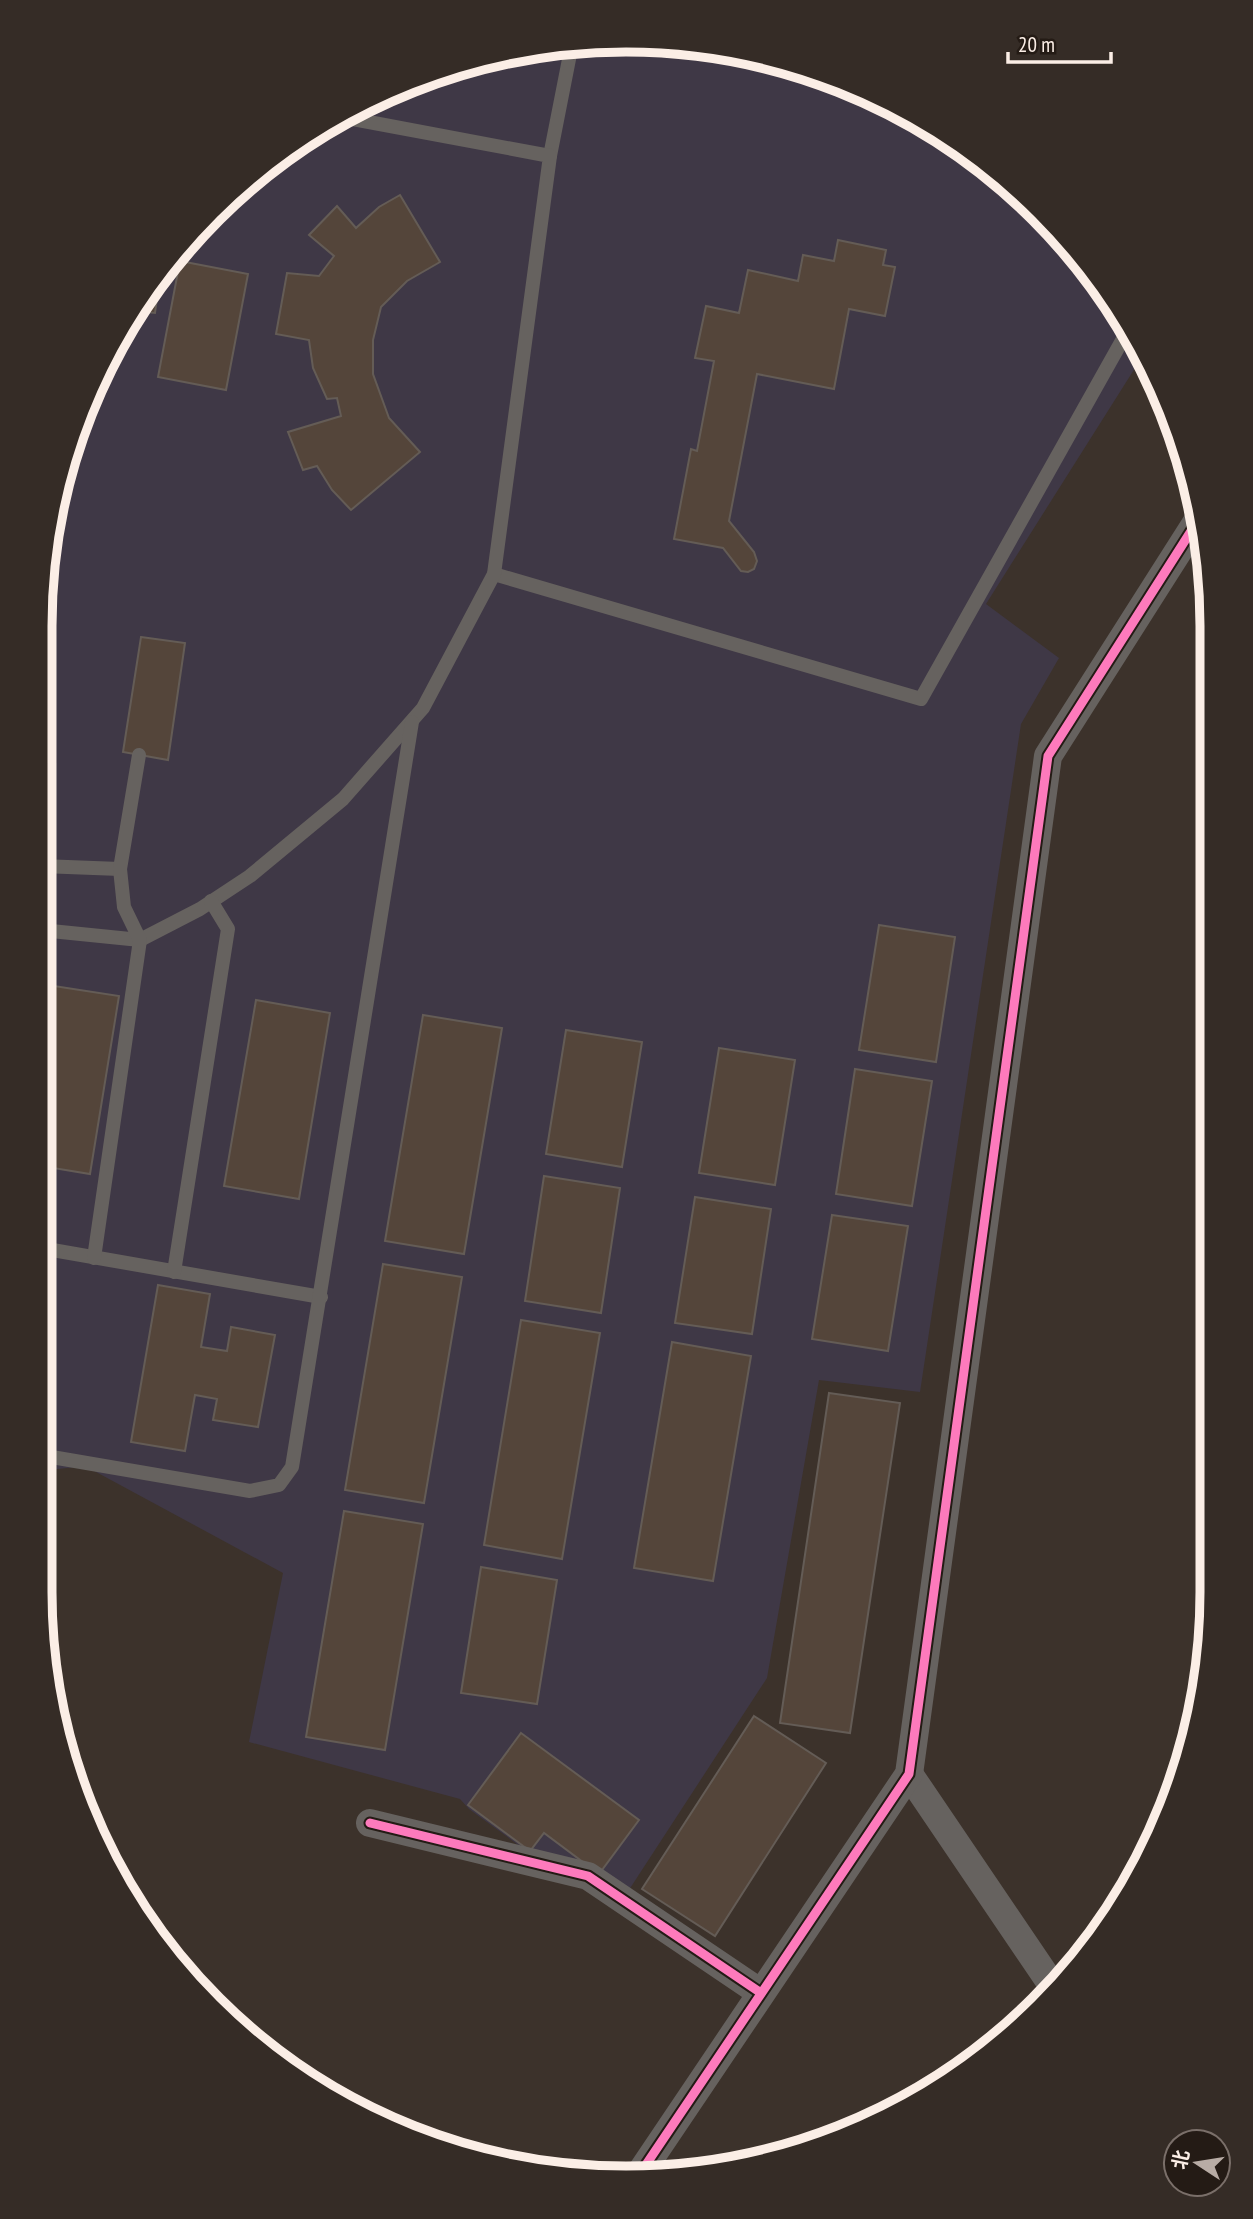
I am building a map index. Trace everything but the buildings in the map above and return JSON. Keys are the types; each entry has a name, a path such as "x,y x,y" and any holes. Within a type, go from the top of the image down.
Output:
{"street":[{"path":"645,2165 909,1774 1048,756 1192,530"},
{"path":"909,1774 1049,1980"},
{"path":"370,1823 588,1876 761,1993"}],"lane":[{"path":"52,931 140,940 211,901 250,876 343,799 423,708 494,574 551,156 570,56"},
{"path":"358,120 551,156"},
{"path":"494,574 921,699 1123,339"},
{"path":"52,1457 250,1491 279,1485 292,1467 412,721"},
{"path":"94,1258 140,940 124,907 120,869 139,755"},
{"path":"52,866 120,869"},
{"path":"174,1272 228,929 211,901"},
{"path":"52,1250 321,1297"}],"shaded area":[{"path":"626,52 701,57 775,72 811,83 846,96 914,129 976,171 1005,195 1058,248 1104,308 1137,365 986,604 1059,658 1021,724 920,1392 819,1380 767,1678 625,1896 539,1860 469,1809 460,1799 249,1742 283,1573 85,1466 52,1470 52,626 57,552 72,478 96,407 129,339 171,277 195,248 248,195 277,171 340,129 373,112 407,96 478,72 552,57 589,54"}],"cycle path":[{"path":"645,2165 909,1774 1048,756 1192,530"},
{"path":"370,1823 588,1876 761,1993"}]}
